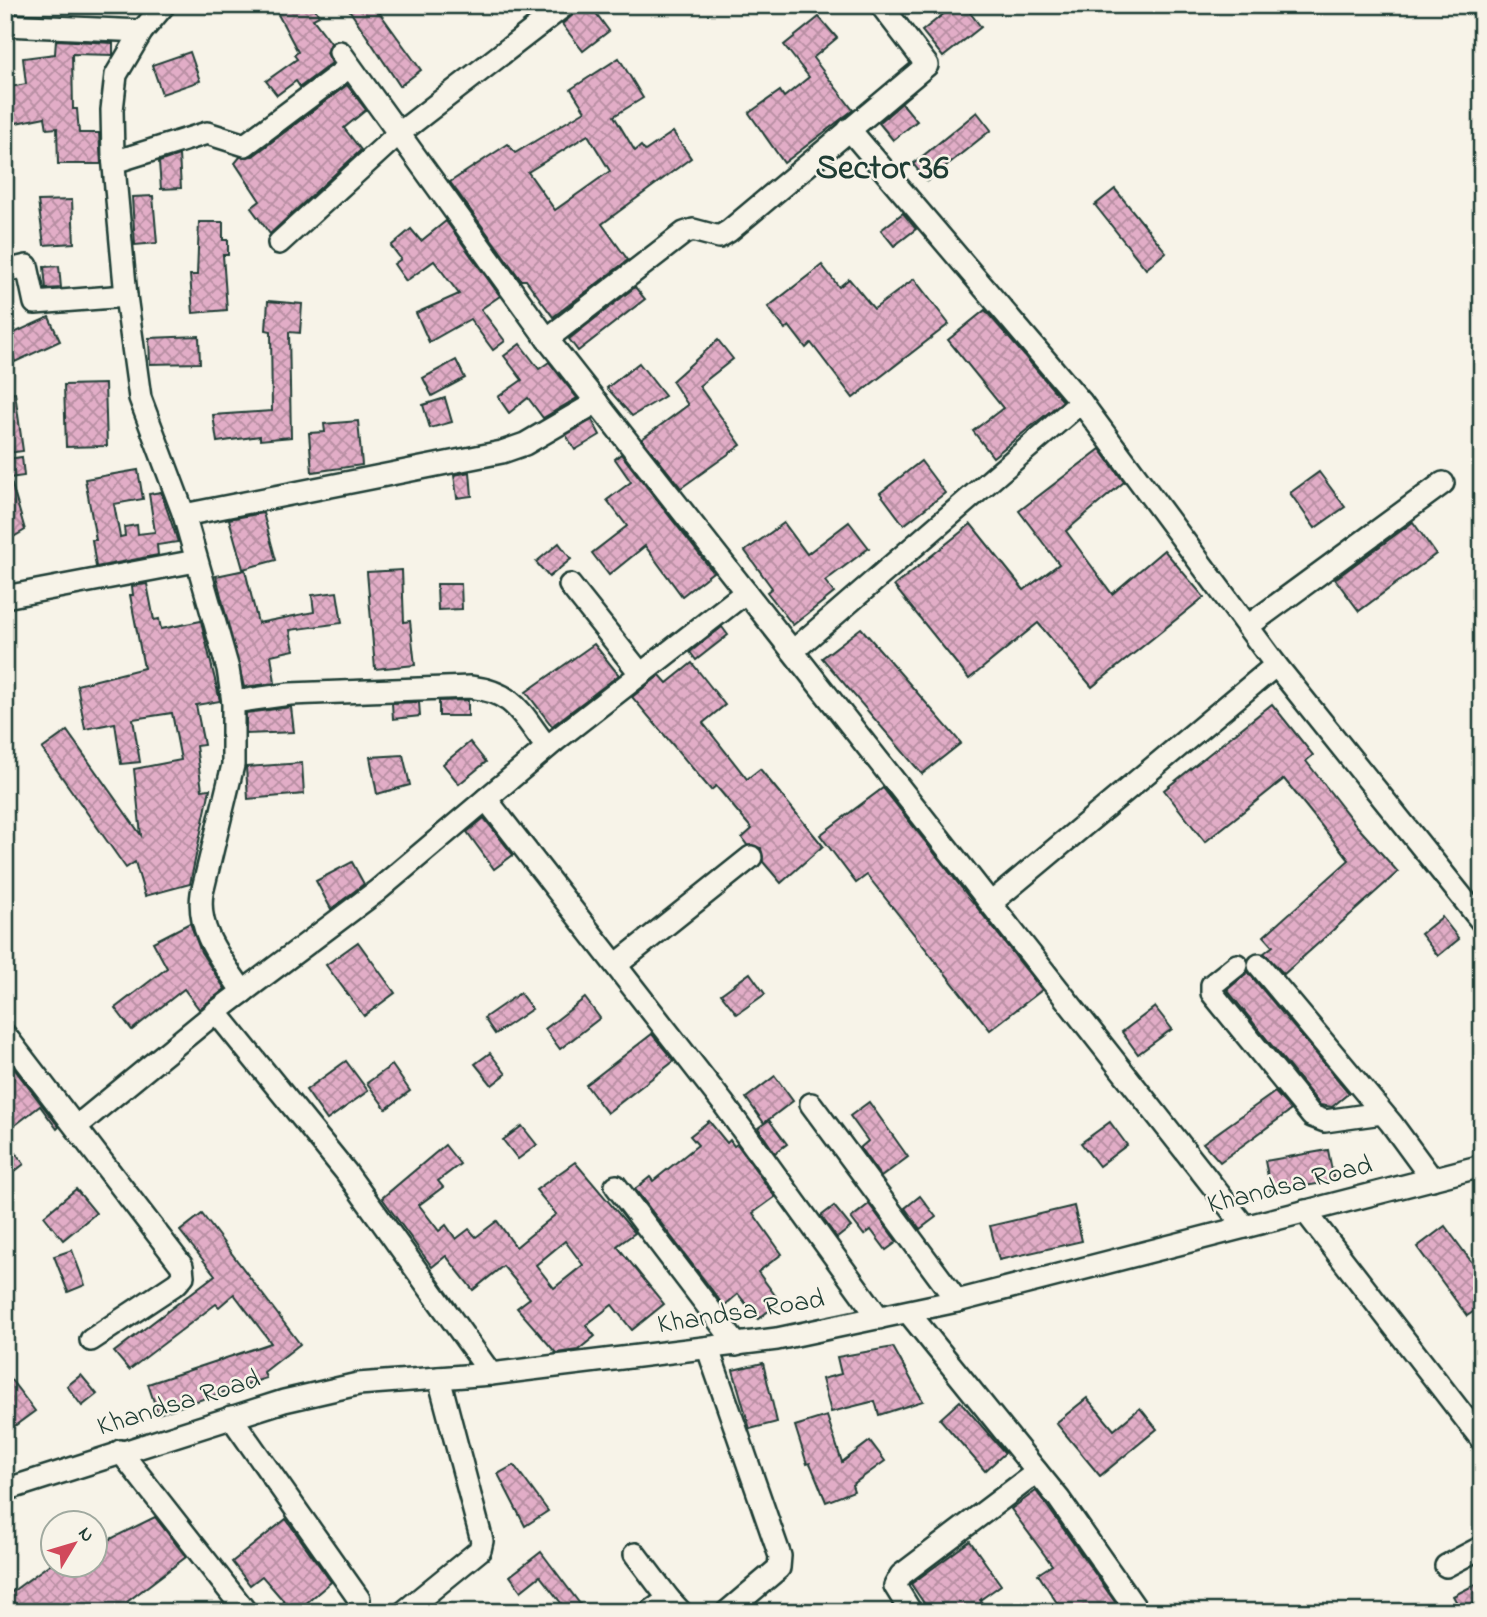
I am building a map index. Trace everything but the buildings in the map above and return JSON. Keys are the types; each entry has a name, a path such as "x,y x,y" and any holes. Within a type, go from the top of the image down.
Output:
{"street":[{"path":"164,5 142,31 116,75 112,110 114,162 126,296 140,398 184,515 228,669 233,702 233,765 202,893 201,911 207,937 243,992"},
{"path":"279,243 397,135 565,5"},
{"path":"547,339 684,233 693,230 719,237 729,231 927,65 881,5"},
{"path":"5,25 142,31"},
{"path":"114,162 208,133 245,145 344,60 547,339 1245,1227"},
{"path":"849,129 1081,402 1276,665 1478,911"},
{"path":"5,271 27,266 35,303 126,296"},
{"path":"184,515 477,459 525,444 597,402"},
{"path":"793,651 1081,402"},
{"path":"1248,626 1443,483"},
{"path":"5,597 196,561"},
{"path":"570,585 640,673"},
{"path":"77,1126 216,1012 377,891 547,747 746,592"},
{"path":"991,903 1276,665"},
{"path":"233,702 289,694 470,687 495,690 514,706 547,747"},
{"path":"486,799 723,1103 879,1318"},
{"path":"616,965 751,857"},
{"path":"1237,965 1212,985 1212,993 1312,1116 1325,1121 1382,1113"},
{"path":"1259,965 1382,1113 1432,1179"},
{"path":"216,1012 384,1222 491,1374"},
{"path":"5,1035 180,1261 183,1272 173,1286 91,1340"},
{"path":"811,1104 957,1301"},
{"name":"Khandsa Road","path":"5,1490 231,1417 358,1384 491,1374 708,1349 879,1318 957,1301 1482,1166"},
{"path":"616,1186 737,1345"},
{"path":"1306,1211 1482,1440"},
{"path":"908,1312 1037,1472 1138,1612"},
{"path":"708,1349 780,1556 779,1567 771,1577 727,1612"},
{"path":"404,1612 480,1550 482,1541 439,1378"},
{"path":"231,1417 359,1599"},
{"path":"120,1451 246,1612"},
{"path":"911,1612 895,1586 901,1574 1037,1472"},
{"path":"1446,1566 1482,1547"},
{"path":"635,1554 675,1605 650,1612"}],"district":[{"name":"Sector 36","path":"882,169"}]}
